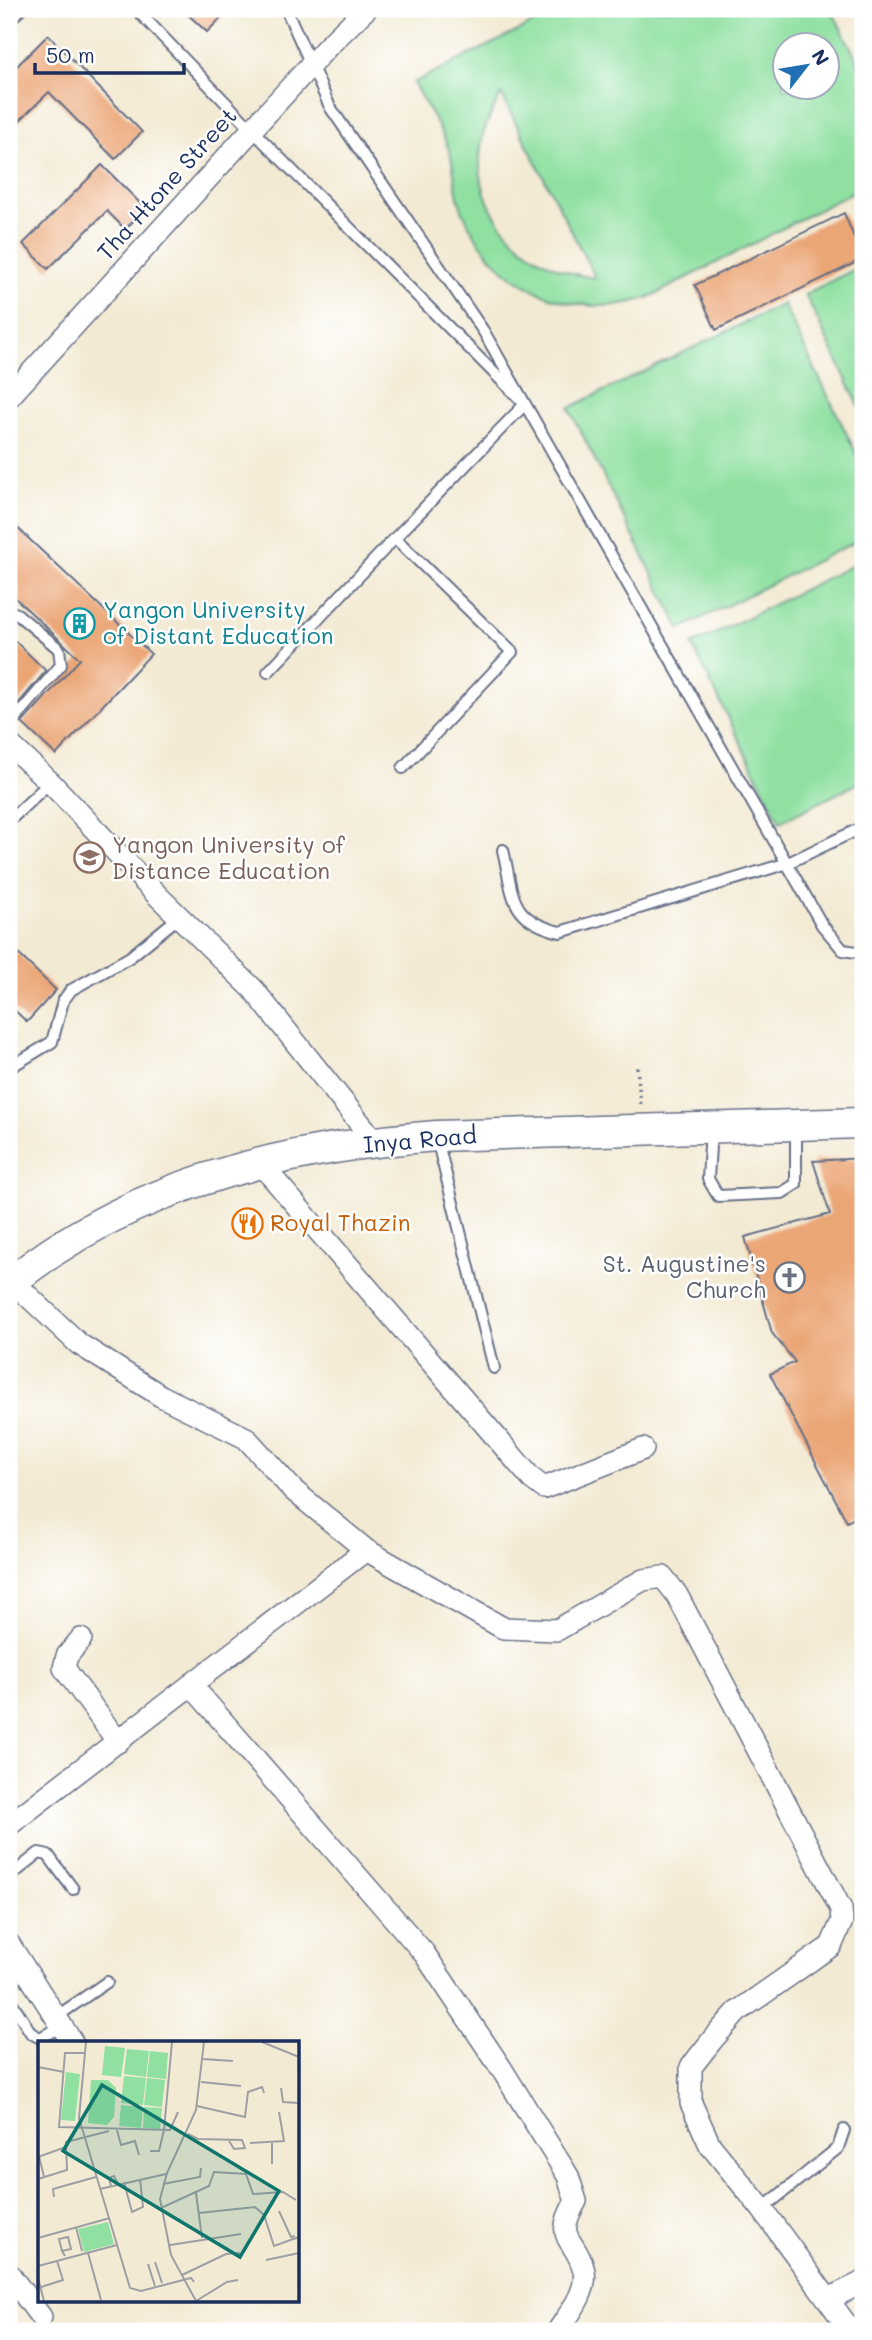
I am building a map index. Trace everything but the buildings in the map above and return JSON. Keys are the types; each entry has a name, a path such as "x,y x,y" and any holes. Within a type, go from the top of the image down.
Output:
{"main road":[{"name":"Inya Road","path":"10,1283 67,1242 116,1215 186,1185 260,1163 374,1142 437,1136 863,1123"}],"street":[{"name":"Tha Htone Street","path":"9,397 311,64 366,9"},
{"path":"9,744 50,782 253,989 374,1142"},
{"path":"260,1163 532,1479 544,1488 643,1449"},
{"path":"10,1283 79,1344 160,1396 246,1438 293,1490 366,1550 503,1628 557,1630 643,1580 663,1577 677,1595 841,1909 842,1921 831,1946 737,2012 691,2067 691,2103 710,2144 762,2209 851,2331"},
{"path":"9,1825 366,1550"},
{"path":"81,1639 67,1656 64,1668 118,1742"},
{"path":"192,1686 424,1953 502,2068 568,2176 576,2201 564,2221 566,2237 584,2272 580,2295 558,2331"},
{"path":"11,1954 63,2029"},
{"path":"9,2274 41,2317"},
{"path":"829,2299 863,2282"}],"lane":[{"path":"9,20 21,9"},
{"path":"136,9 251,130 525,404"},
{"path":"286,9 330,107 484,332 822,925 843,950 863,953"},
{"path":"268,672 525,404"},
{"path":"395,538 512,652 403,768"},
{"path":"9,611 59,649 61,665 9,726"},
{"path":"9,821 50,782"},
{"path":"503,850 518,912 538,926 560,932 788,863 863,827"},
{"path":"9,1068 52,1042 63,1001 71,990 130,957 179,916"},
{"path":"711,1129 708,1180 718,1196 782,1194 796,1184 796,1126"},
{"path":"437,1136 494,1368"},
{"path":"9,1877 39,1853 48,1855 73,1889"},
{"path":"9,1998 31,2033 40,2038 63,2029 107,1982"},
{"path":"762,2209 838,2148 844,2130"}],"path":[{"path":"637,1067 643,1130"}],"green space":[{"path":"562,9 831,9 863,71 863,187 652,296 623,304 595,306 567,302 540,293 516,279 494,261 477,238 460,204 451,157 437,124 413,83","holes":["501,94 595,277 570,272 547,263 526,250 508,233 494,213 484,191 480,166 483,133"]},
{"path":"863,265 863,414 805,294"},
{"path":"783,304 863,467 863,538 680,629 569,408"},
{"path":"863,560 863,781 780,822 692,645"}],"place":[{"name":"Yangon University of Distant Education","path":"80,623"},
{"name":"Yangon University of Distance Education","path":"89,858"},
{"name":"Royal Thazin","path":"247,1223"},
{"name":"St. Augustine's Church","path":"789,1277"}]}
